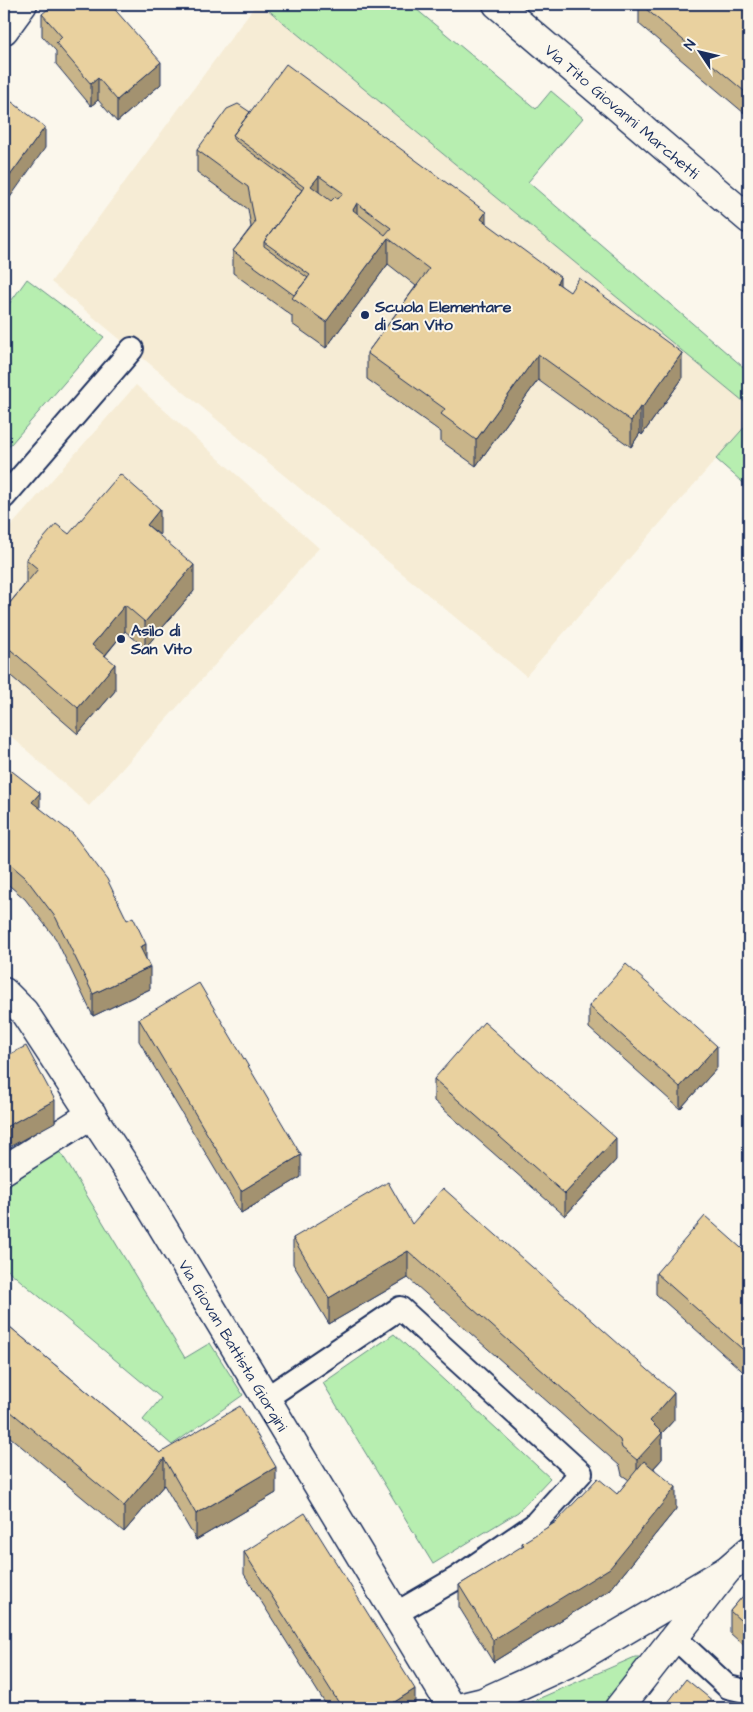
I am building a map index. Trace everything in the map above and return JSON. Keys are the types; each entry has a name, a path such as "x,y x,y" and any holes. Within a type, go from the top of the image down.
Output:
{"street":[{"path":"4,30 23,4"},
{"name":"Via Tito Giovanni Marchetti","path":"497,4 749,219"},
{"name":"Via Giovan Battista Giorgini","path":"4,992 24,1012 135,1181 452,1708"},
{"path":"4,1170 92,1114"},
{"path":"240,1414 265,1399"},
{"path":"458,1708 483,1702 573,1660 727,1570 749,1551"},
{"path":"619,1708 727,1570"}],"lane":[{"path":"4,497 132,349"},
{"path":"265,1399 400,1308 581,1473 534,1525 457,1578 395,1614"},
{"path":"674,1637 728,1687 749,1692"}],"shaded area":[{"name":"Scuola Elementare di San Vito","path":"256,4 261,4 749,406 749,422 526,676 51,282"},
{"name":"Asilo di San Vito","path":"136,385 319,548 89,806 4,730 4,534"}],"green space":[{"path":"261,4 410,4 536,109 551,91 583,118 528,182 749,372 749,406"},
{"path":"27,279 104,337 4,452 4,311"},
{"path":"749,422 749,488 716,459"},
{"path":"60,1151 185,1358 210,1343 243,1395 172,1445 143,1420 161,1398 4,1267 4,1188"},
{"path":"394,1334 550,1478 518,1512 433,1564 323,1383"},
{"path":"635,1657 639,1657 640,1661 603,1708 517,1708"}],"building":[{"path":"54,4 110,4 161,62 117,100 98,78 91,84 56,43 62,37 42,14"},
{"path":"640,4 728,4 734,9 738,5 749,14 749,84 744,91"},
{"path":"286,64 486,212 481,219 560,277 557,283 570,292 579,278 682,353 631,421 538,354 476,440 441,414 445,409 367,353 429,269 388,238 326,322 292,298 310,275 264,242 304,187 233,135","holes":["319,176 343,193 338,199 335,197 331,201 311,186","357,203 391,228 385,235 353,210"]},
{"path":"4,96 45,127 4,184"},
{"path":"238,104 250,112 233,135 233,139 302,190 264,242 264,246 308,278 294,295 233,251 255,223 248,187 197,150 227,109"},
{"path":"120,474 160,509 147,525 194,565 145,622 125,605 92,645 115,664 78,708 4,644 4,610 38,569 26,559 56,524 69,534"},
{"path":"8,768 40,793 32,802 73,834 107,879 127,920 133,917 146,944 140,947 150,967 93,994 56,918 25,877 4,859 4,773"},
{"path":"626,964 717,1046 680,1087 589,1006"},
{"path":"199,983 301,1155 241,1191 139,1019"},
{"path":"484,1022 616,1138 565,1194 434,1079"},
{"path":"26,1046 55,1100 4,1128 4,1053 6,1056"},
{"path":"388,1182 412,1224 443,1188 674,1393 650,1421 662,1433 637,1460 622,1448 620,1440 408,1251 329,1298 293,1238"},
{"path":"705,1216 749,1255 749,1355 656,1273"},
{"path":"4,1322 160,1453 240,1406 276,1467 196,1514 164,1458 124,1506 4,1406"},
{"path":"644,1461 676,1487 610,1568 493,1640 459,1585 524,1545 522,1543 556,1522 598,1478 617,1494"},
{"path":"305,1513 415,1689 385,1708 342,1708 244,1552"},
{"path":"749,1589 749,1628 730,1611"},
{"path":"686,1679 719,1706 718,1708 678,1708 669,1701"},
{"path":"433,1704 435,1708 426,1708"}],"place":[{"name":"Scuola Elementare di San Vito","path":"365,315"},
{"name":"Asilo di San Vito","path":"121,639"}]}
